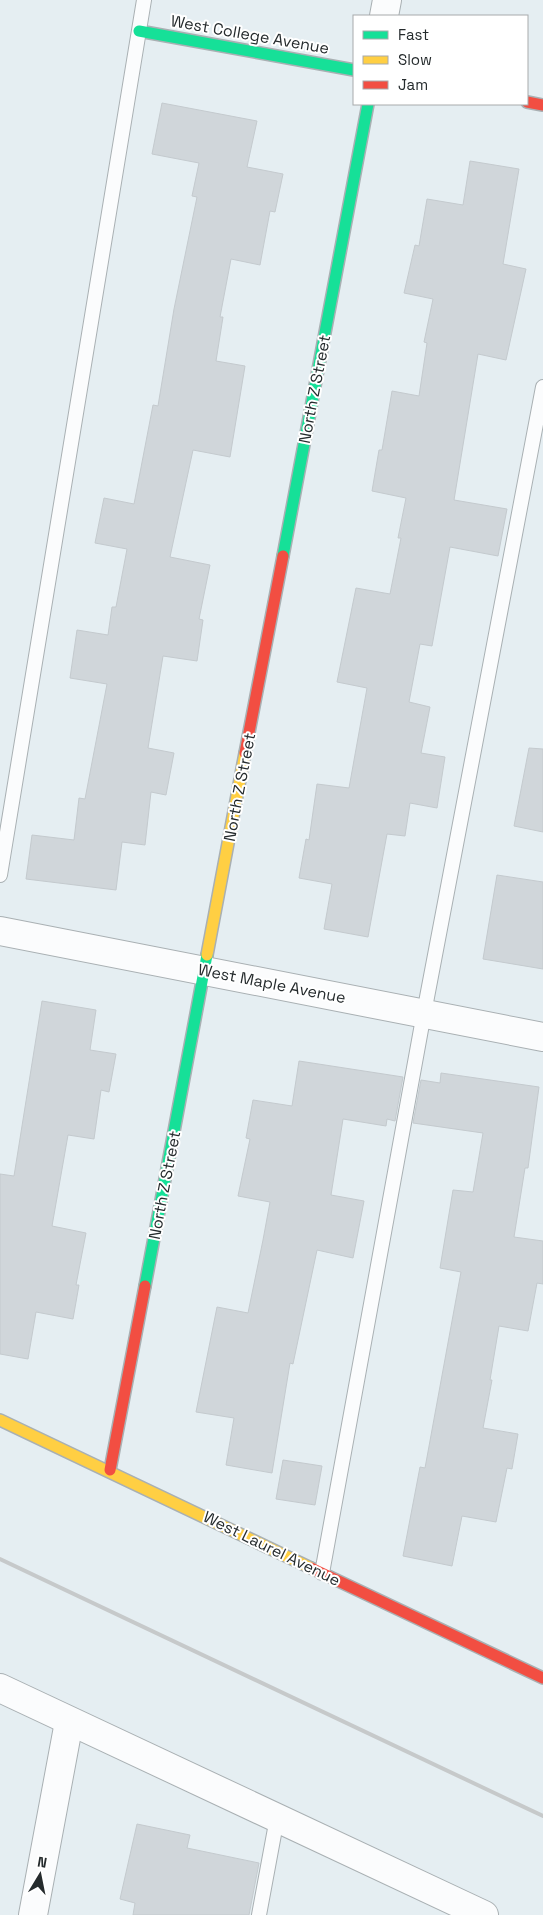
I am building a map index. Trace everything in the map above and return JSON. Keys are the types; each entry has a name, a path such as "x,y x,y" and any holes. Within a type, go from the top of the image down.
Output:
{"street":[{"path":"384,15 387,0"},
{"name":"West College Avenue","path":"139,31 353,70"},
{"path":"528,102 543,105"},
{"name":"North Z Street","path":"110,1470 368,105"},
{"name":"West Maple Avenue","path":"0,931 543,1037"},
{"name":"West Laurel Avenue","path":"0,1420 110,1470 543,1678"},
{"path":"0,1688 484,1915"},
{"path":"33,1915 69,1722"}],"lane":[{"path":"0,875 144,0"},
{"path":"322,1572 424,1013 543,387"},
{"path":"259,1915 277,1818"}],"building":[{"path":"162,103 257,121 247,167 283,174 275,212 270,211 260,265 231,259 220,317 223,317 216,361 245,366 230,457 193,450 170,557 210,565 199,619 203,620 197,661 163,656 148,748 174,753 166,795 151,792 145,845 122,842 116,890 26,879 32,835 74,840 79,798 85,799 107,684 70,678 77,630 108,635 112,607 116,607 127,549 95,543 104,498 134,504 153,405 158,406 174,309 197,197 192,196 199,163 152,154"},
{"path":"470,161 519,169 503,264 526,269 506,360 478,354 454,500 507,509 498,556 450,547 432,646 420,644 409,702 430,707 421,753 445,757 437,808 410,803 405,836 387,834 368,937 324,929 332,884 299,878 306,839 309,840 317,784 349,788 367,688 337,682 356,588 390,594 401,538 398,538 406,498 372,491 379,450 382,450 392,391 419,396 427,343 424,342 433,299 404,293 415,245 419,246 427,199 463,205"},
{"path":"529,748 543,749 543,832 514,826"},
{"path":"497,875 543,882 543,969 483,959"},
{"path":"42,1001 96,1010 90,1050 116,1054 109,1092 101,1090 94,1139 68,1135 52,1226 86,1233 76,1285 79,1285 73,1319 36,1312 28,1359 0,1354 0,1174 14,1176"},
{"path":"299,1061 403,1077 395,1121 387,1119 386,1126 343,1119 331,1195 364,1201 353,1258 317,1250 293,1364 290,1363 272,1473 226,1465 234,1418 196,1412 217,1307 248,1313 270,1202 238,1196 250,1139 246,1138 253,1100 292,1106"},
{"path":"441,1073 539,1087 528,1168 525,1168 514,1237 543,1241 543,1284 537,1283 528,1331 499,1326 483,1428 518,1434 512,1469 507,1468 496,1522 462,1516 452,1566 403,1556 420,1467 425,1468 461,1272 440,1268 453,1190 473,1192 483,1133 413,1123 421,1080 440,1083"},
{"path":"283,1460 322,1466 315,1505 276,1499"},
{"path":"137,1824 190,1835 187,1848 259,1863 249,1915 133,1915 135,1903 120,1899"}],"railway":[{"path":"0,1559 543,1816"}],"traffic: fast":[{"path":"139,31 353,70"},
{"path":"283,556 368,105"},
{"path":"145,1286 207,955"}],"traffic: slow":[{"path":"207,955 245,753"},
{"path":"0,1420 311,1568"}],"traffic: jam":[{"path":"528,102 543,105"},
{"path":"245,753 283,556"},
{"path":"110,1470 145,1286"},
{"path":"311,1568 543,1678"}]}
